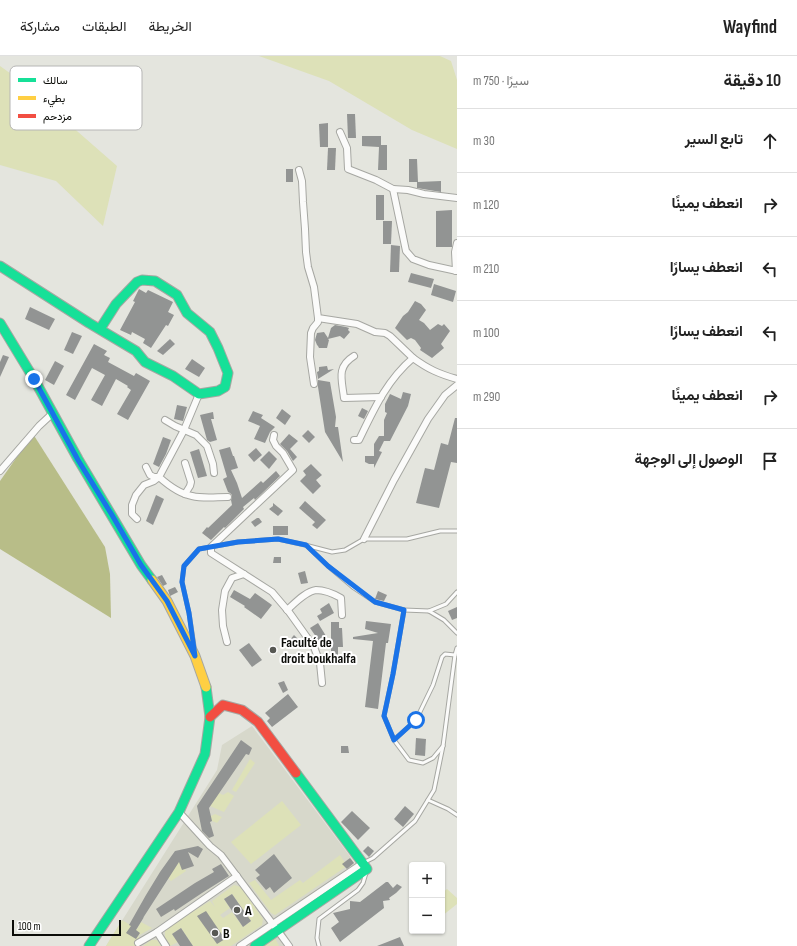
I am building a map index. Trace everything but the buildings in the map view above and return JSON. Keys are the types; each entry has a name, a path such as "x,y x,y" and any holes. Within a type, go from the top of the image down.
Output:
{"street":[{"path":"340,132 347,148 348,170 376,180 393,189 457,198"},
{"path":"299,170 302,181 306,252 308,267 314,287 318,318 318,322 311,333 310,357 314,384"},
{"path":"393,189 406,251 413,259 429,265 457,271 455,252 457,243"},
{"path":"0,266 89,323 136,351 145,362 179,380 200,394 218,391 225,386 228,373 210,332 187,313 177,294 155,281 142,280 137,282 116,304 100,329"},
{"path":"318,318 357,324 375,332 385,333 421,364 436,373 457,379"},
{"path":"0,323 34,379 78,460 141,565 167,601 195,656 206,686 210,717 205,754 180,812 89,946"},
{"path":"354,356 346,360 341,373 344,398 381,397"},
{"path":"354,440 359,440 381,397 402,367 413,358"},
{"path":"364,539 394,480 428,419 445,395 457,385"},
{"path":"137,519 132,514 132,505 136,495 144,485 159,477 184,430 200,394"},
{"path":"0,471 39,426 53,413"},
{"path":"165,420 196,435 207,446 213,464 214,473"},
{"path":"274,435 273,440 276,446 283,453 293,470 211,547 211,553 272,592 314,647 320,663 322,683"},
{"path":"185,463 191,482 185,494"},
{"path":"146,467 150,476 159,477 185,494 203,498 228,497"},
{"path":"227,642 223,626 222,610 225,591 232,578 244,574"},
{"path":"287,610 302,596 316,590 330,593 341,598 342,615"},
{"path":"210,717 223,705 242,710 258,722 365,866 276,927 240,946"},
{"path":"180,812 210,846 221,855 289,946"},
{"path":"138,943 157,932 237,876"},
{"path":"255,946 276,927"},
{"path":"157,932 166,946"}],"lane":[{"path":"195,656 189,613 182,582 184,566 199,549 238,542 278,539 332,552 345,550 364,539 407,539 440,531 457,531"},
{"path":"306,545 328,566 375,602 404,610 429,611 446,604 457,592"},
{"path":"404,610 384,716 394,740 409,760 423,763 433,758 443,746"},
{"path":"429,611 444,620 457,633"},
{"path":"319,946 319,919 358,890 363,883 365,866 415,821 434,790 443,746 457,648"},
{"path":"394,740 416,720 433,685 442,657 445,654 455,655"},
{"path":"428,800 457,815"},
{"path":"365,866 373,858"}],"shaded area":[{"path":"259,56 440,56 451,61 457,80 457,149 412,130 329,81"},
{"path":"0,66 10,73 10,130 76,130 117,166 103,226 56,181 0,165"},
{"path":"33,434 105,547 110,574 111,618 0,549 0,481"},
{"path":"252,726 349,855 363,876 284,931 293,946 106,946 217,770 222,745"},
{"path":"250,759 255,763 236,792 232,790"},
{"path":"228,792 234,796 224,812 210,806 219,793 223,795"},
{"path":"282,801 301,825 251,864 231,842"},
{"path":"215,814 222,817 217,823 212,821 211,816"},
{"path":"340,855 347,866 275,915 271,913 249,883 255,880 271,900 300,880 303,883"},
{"path":"179,861 186,871 171,881 168,878"},
{"path":"234,885 241,887 263,919 262,925 231,946 193,946 181,928 172,934 178,942 170,946 165,939 165,929 210,901 215,907 212,901","holes":["232,894 251,921 243,927 232,912 223,918 220,915 230,908 224,899"]},
{"path":"447,889 457,898 457,904 445,914 445,898 445,891"},
{"path":"122,920 137,929 141,922 152,928 138,936 141,940 135,943 136,946 106,946"},
{"path":"275,938 279,946 262,946"},
{"path":"151,940 157,940 161,946 143,946"}],"traffic: fast":[{"path":"0,266 89,323 136,351 145,362 173,376 199,394 218,391 225,387 228,373 210,332 187,313 177,295 155,281 142,280 137,282 116,304 100,329"},
{"path":"0,323 34,379 78,459 141,565 152,580"},
{"path":"89,946 179,812 205,754 210,717 206,687"},
{"path":"255,946 367,869 296,773"}],"traffic: slow":[{"path":"152,580 167,601 195,656 206,687"}],"traffic: jam":[{"path":"210,717 223,705 242,710 258,722 296,773"}],"place":[{"name":"Faculté de droit boukhalfa","path":"273,650"},
{"name":"A","path":"237,910"},
{"name":"B","path":"215,933"}],"route":[{"path":"34,379 78,460 141,565 167,601 195,656 189,613 182,582 184,566 199,549 238,542 278,539 306,545 354,588 375,602 404,610 384,716 394,740 416,720"}]}
